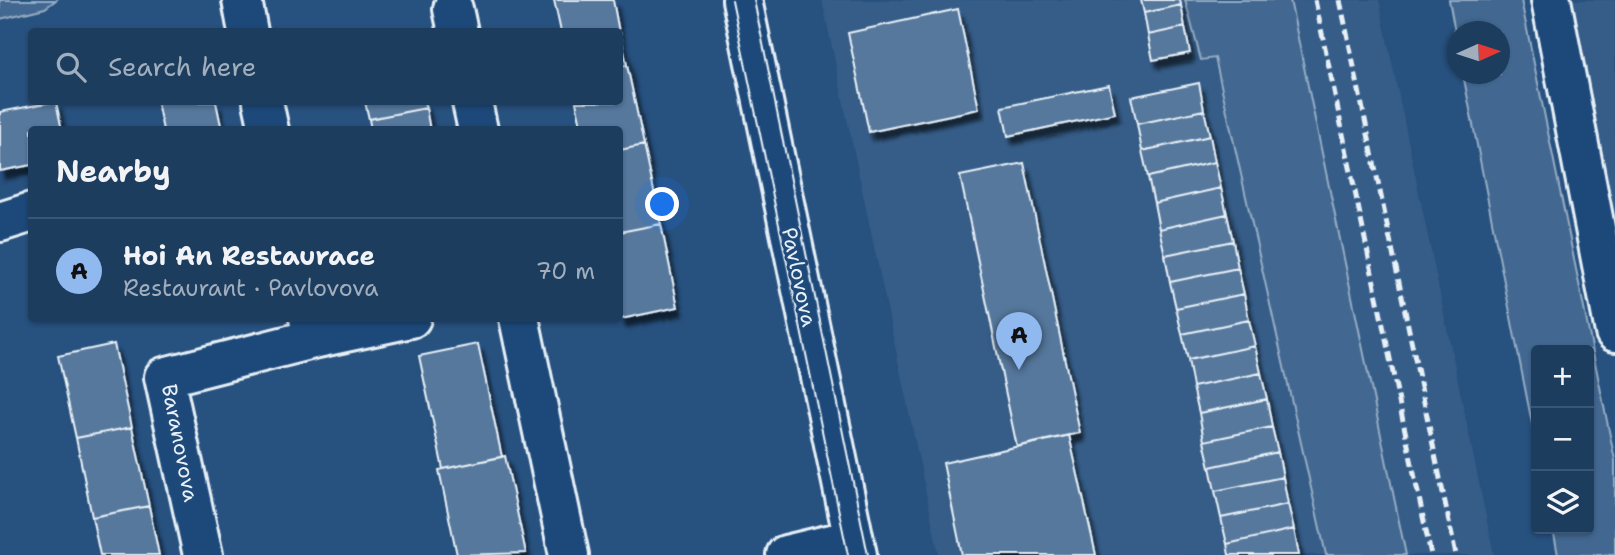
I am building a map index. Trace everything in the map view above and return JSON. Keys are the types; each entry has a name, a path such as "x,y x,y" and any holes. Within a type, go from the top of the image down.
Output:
{"street":[{"path":"242,0 247,28"},
{"name":"Pavlovova","path":"742,0 855,547"},
{"path":"1551,0 1615,332"},
{"path":"264,105 268,126"},
{"path":"473,105 477,126"},
{"path":"0,222 28,213"},
{"path":"311,329 375,322"},
{"path":"520,322 569,555"},
{"name":"Baranovova","path":"203,555 164,377 311,329"},
{"path":"786,555 855,547"}],"shaded area":[{"path":"0,0 56,0 45,8 0,19"},
{"path":"822,0 1185,0 1201,60 1215,57 1326,555 939,555"},
{"path":"1185,0 1290,0 1406,555 1326,555 1215,58 1201,60"},
{"path":"1282,0 1379,0 1494,555 1398,555"},
{"path":"1449,0 1521,0 1592,345 1531,345 1531,419 1465,84 1510,84 1510,21 1453,21"},
{"path":"1570,0 1615,0 1615,221"},
{"path":"1594,357 1615,460 1615,555 1558,555 1554,534 1594,534"}],"building":[{"path":"554,0 613,0 618,28 560,28"},
{"path":"1141,0 1180,0 1181,5 1144,13"},
{"path":"1181,5 1185,27 1148,35 1144,13"},
{"path":"958,9 979,109 869,132 848,33"},
{"path":"1185,27 1190,53 1153,60 1148,35"},
{"path":"623,46 627,65 623,66"},
{"path":"627,65 644,145 623,149 623,126 581,126 577,105 623,105 623,66"},
{"path":"1199,83 1204,110 1137,124 1131,97"},
{"path":"1109,85 1115,113 1008,136 1002,107"},
{"path":"36,105 57,105 61,126 28,126 28,166 0,171 0,112"},
{"path":"158,105 217,105 221,126 162,126"},
{"path":"366,105 425,105 426,108 369,119"},
{"path":"426,108 429,126 370,126 369,119"},
{"path":"1204,110 1210,136 1142,151 1137,124"},
{"path":"1210,136 1215,162 1148,177 1142,151"},
{"path":"644,145 661,224 623,231 623,149"},
{"path":"1215,162 1221,188 1154,203 1148,177"},
{"path":"1024,163 1080,433 1017,447 960,176"},
{"path":"1221,188 1227,214 1159,229 1154,203"},
{"path":"1227,214 1233,241 1165,255 1159,229"},
{"path":"661,224 678,307 623,319 623,231"},
{"path":"1233,241 1238,268 1170,282 1165,255"},
{"path":"1238,268 1244,294 1176,308 1170,282"},
{"path":"1244,294 1249,320 1182,334 1176,308"},
{"path":"1249,320 1255,346 1188,360 1182,334"},
{"path":"114,344 132,427 76,438 58,356"},
{"path":"478,344 502,457 443,469 419,356"},
{"path":"1255,346 1261,373 1193,387 1188,360"},
{"path":"1261,373 1267,399 1199,413 1193,387"},
{"path":"1267,399 1272,427 1204,441 1199,413"},
{"path":"132,427 149,506 92,517 76,438"},
{"path":"1272,427 1278,452 1210,467 1204,441"},
{"path":"1069,435 1096,555 962,555 943,463"},
{"path":"1278,452 1283,477 1215,491 1210,467"},
{"path":"505,456 526,553 457,555 439,470"},
{"path":"1283,477 1288,504 1221,518 1215,491"},
{"path":"1288,504 1294,529 1227,544 1221,518"},
{"path":"149,506 159,555 100,555 92,517"},
{"path":"1294,529 1299,555 1229,555 1227,544"}],"tram line":[{"path":"732,0 848,555"},
{"path":"754,0 868,555"}],"railway":[{"path":"1315,0 1431,555"},
{"path":"1340,0 1456,555"}],"place":[{"name":"Hoi An Restaurace","path":"1019,370"}]}
